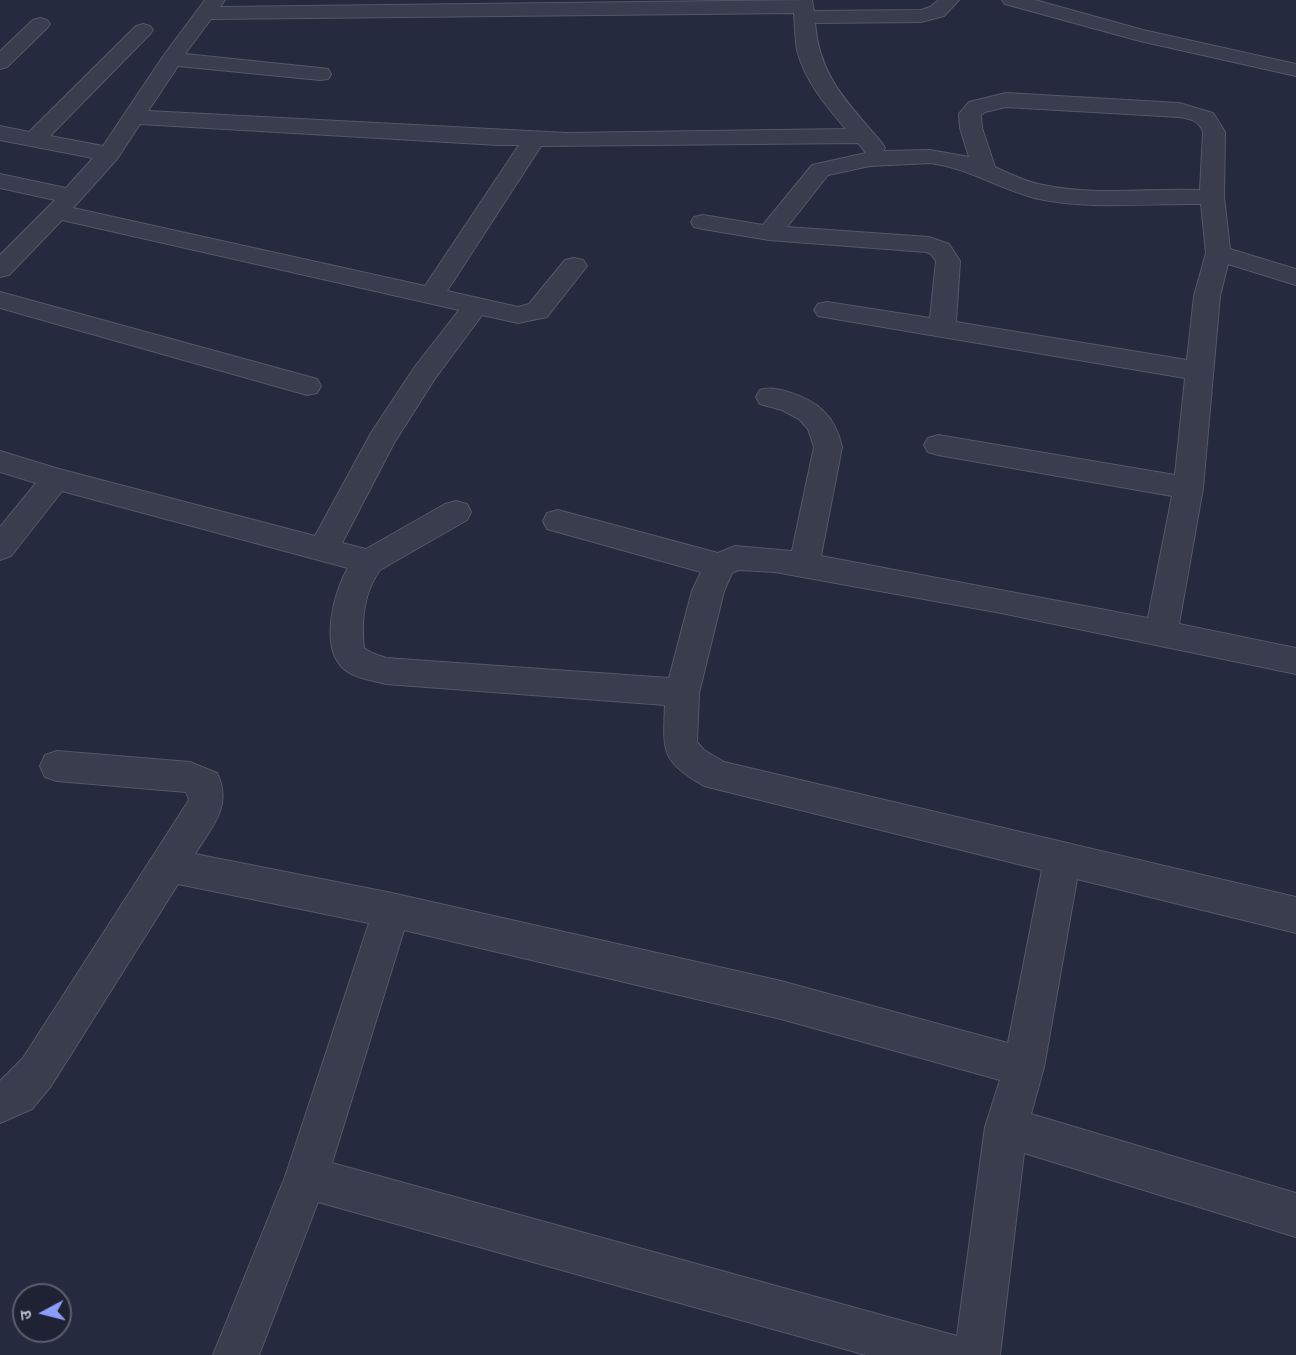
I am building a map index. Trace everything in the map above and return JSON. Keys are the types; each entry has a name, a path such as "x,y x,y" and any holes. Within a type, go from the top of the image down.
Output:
{"street":[{"path":"0,269 109,154 171,59 210,6 594,4 804,8 921,16 935,14 943,9 949,0"},
{"path":"1027,2 1140,35 1296,70"},
{"path":"804,8 808,51 815,69 831,96 882,159"},
{"path":"0,63 40,24"},
{"path":"34,139 143,30"},
{"path":"171,59 320,74"},
{"path":"985,173 971,128 970,114 977,107 990,103 1034,100 1179,110 1200,114 1211,122 1214,132 1212,197 1218,253 1207,296 1188,488 1161,634"},
{"path":"133,117 435,136 534,139 864,136"},
{"path":"0,133 109,154"},
{"path":"431,296 534,139"},
{"path":"769,233 820,170 832,165 882,159 928,156 951,159 1008,183 1054,195 1212,197"},
{"path":"0,181 64,204 431,296 518,315 538,311 574,266"},
{"path":"703,222 769,233 929,245 940,249 948,265 942,329"},
{"path":"1218,253 1296,277"},
{"path":"0,300 307,386"},
{"path":"322,550 381,440 424,374 476,306"},
{"path":"827,310 1201,370"},
{"path":"770,397 794,402 810,412 825,429 828,447 804,565"},
{"path":"938,445 1188,488"},
{"path":"0,461 56,479 369,562"},
{"path":"0,548 56,479"},
{"path":"456,512 369,562 359,574 353,588 347,639 348,652 359,663 386,671 682,693"},
{"path":"558,521 720,566"},
{"path":"1296,661 804,565 775,560 735,558 720,566 708,591 682,693 680,746 692,761 716,775 1296,915"},
{"path":"0,1102 17,1094 37,1072 169,866 207,802 208,794 205,784 190,777 57,766"},
{"path":"977,1355 1006,1127 1024,1067 1062,860"},
{"path":"169,866 392,910 781,1000 1024,1067"},
{"path":"236,1355 306,1177 392,910"},
{"path":"1006,1127 1296,1215"},
{"path":"306,1177 948,1355"}]}
